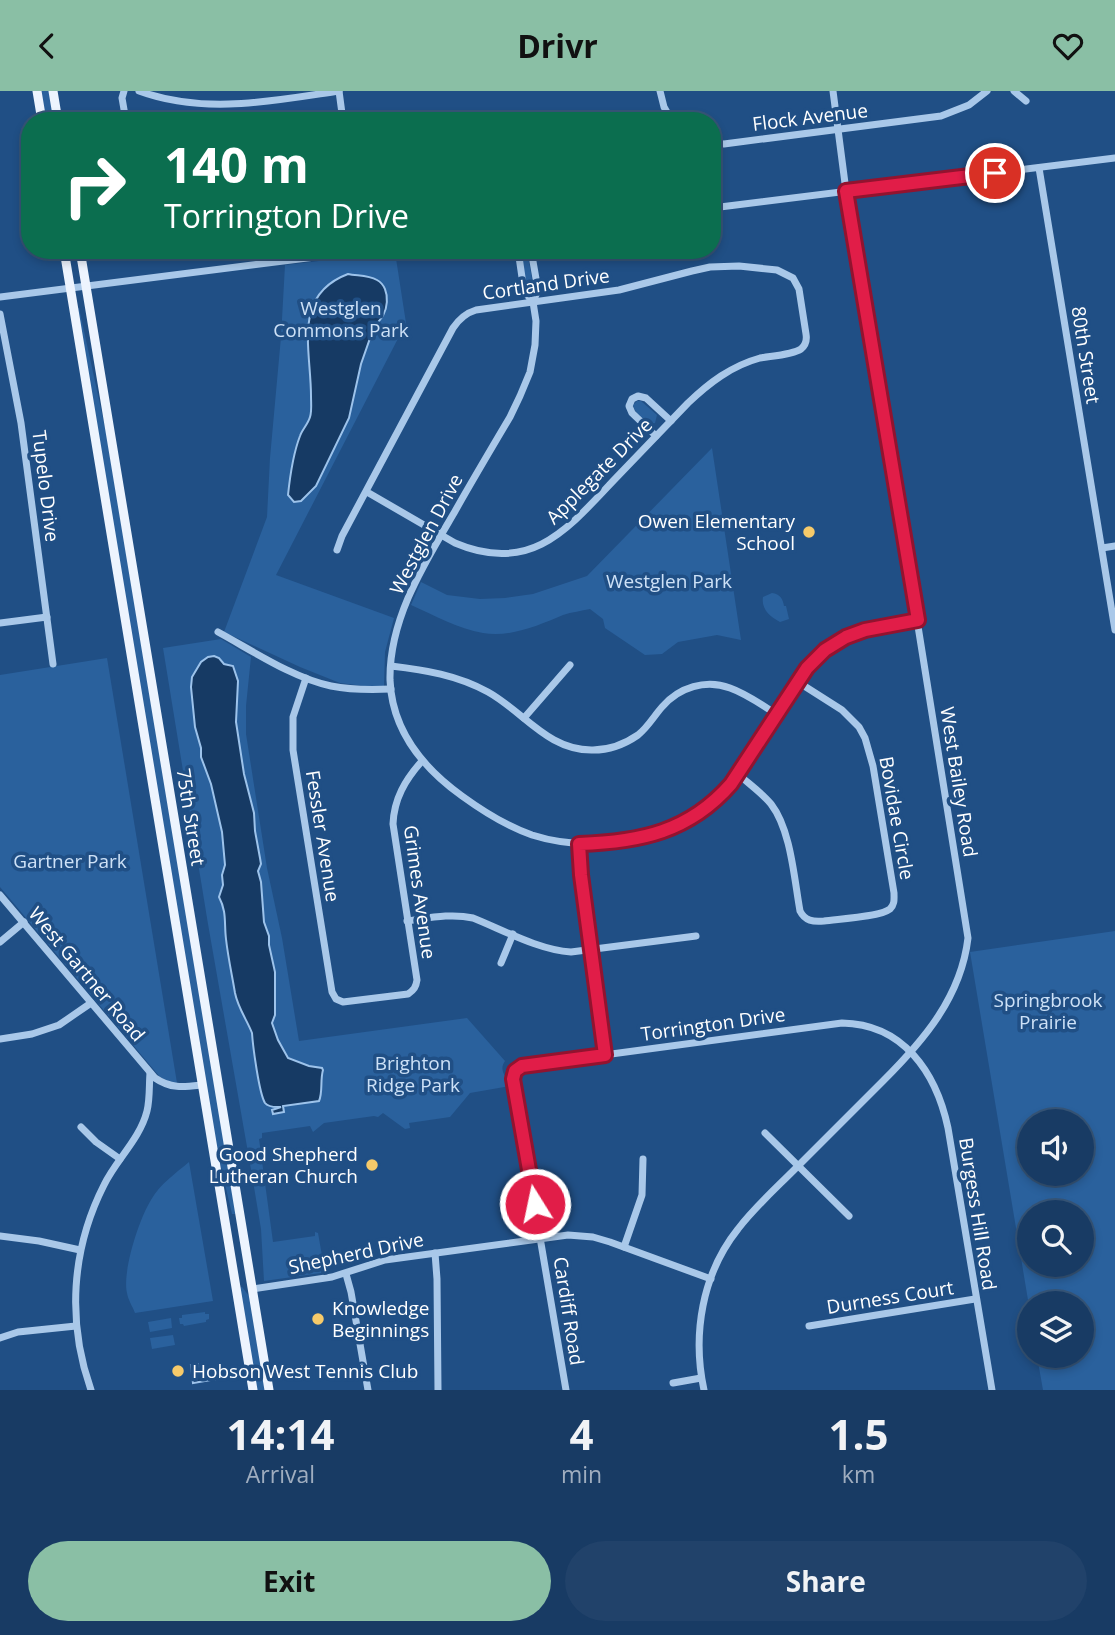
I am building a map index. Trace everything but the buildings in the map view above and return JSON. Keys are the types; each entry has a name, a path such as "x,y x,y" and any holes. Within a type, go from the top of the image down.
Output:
{"main road":[{"path":"37,91 40,112"},
{"path":"53,91 56,112"},
{"name":"75th Street","path":"65,259 253,1390"},
{"name":"75th Street","path":"82,259 269,1390"},
{"path":"233,1272 247,1288 252,1289"}],"street":[{"path":"124,91 124,112"},
{"path":"139,91 183,102 216,105 339,91 342,112"},
{"path":"660,91 667,112"},
{"name":"West Bailey Road","path":"704,1390 699,1354 699,1327 711,1279 722,1255 748,1217 910,1052 935,1023 963,967 968,938 846,191 833,91"},
{"name":"Flock Avenue","path":"721,144 941,116 969,105 987,91"},
{"path":"1014,91 1026,100"},
{"path":"721,207 1115,158"},
{"name":"80th Street","path":"1039,168 1115,630"},
{"path":"0,297 297,259"},
{"name":"Westglen Drive","path":"519,259 524,291 533,302 536,317 530,372 520,396 423,567 405,605 394,640 391,689 397,715 403,730 433,774 497,819 532,835 579,844 632,839 672,828 696,816 720,797 813,661 825,650 846,637 871,628 918,620"},
{"name":"Westglen Drive","path":"533,259 538,289 533,302"},
{"name":"Cortland Drive","path":"337,550 453,328 467,313 619,290 710,267 759,267 777,270 795,281 799,289 807,339 804,346"},
{"name":"Tupelo Drive","path":"0,314 22,423 53,664"},
{"name":"Applegate Drive","path":"366,492 467,548 490,553 520,552 558,535 578,518 707,385 732,369 756,359 795,351 804,346"},
{"path":"656,436 632,413 629,406 632,399 638,395 646,398 671,421"},
{"path":"1102,548 1115,546"},
{"path":"0,623 47,617"},
{"path":"218,632 306,678 330,686 347,689 391,689"},
{"path":"524,718 570,665"},
{"path":"391,666 458,678 490,693 553,741 573,748 593,750 614,747 645,729 675,695 699,685 712,684 733,689 776,714"},
{"name":"Fessler Avenue","path":"306,678 293,717 293,750 332,992 337,999 347,1002 404,995 412,991"},
{"name":"Bovidae Circle","path":"738,774 770,804 781,821 787,838 799,909 804,917 814,922 824,921 881,913 891,907 894,893 869,748 859,727 850,716 798,682"},
{"name":"Grimes Avenue","path":"412,991 416,980 393,816 406,780 422,761"},
{"path":"579,844 605,1055"},
{"name":"West Gartner Road","path":"0,895 150,1073 171,1087 201,1085"},
{"path":"407,921 447,915 464,916 544,947 571,952 696,936"},
{"path":"0,942 24,922"},
{"path":"501,963 513,934"},
{"path":"0,1039 32,1034 59,1025 91,1003"},
{"name":"Torrington Drive","path":"541,1238 514,1074 522,1066 842,1023 876,1028 895,1038 910,1052"},
{"name":"Burgess Hill Road","path":"910,1052 930,1079 945,1113 992,1390"},
{"path":"91,1390 76,1326 75,1287 80,1251 88,1221 103,1186 145,1116 149,1102 150,1073"},
{"path":"81,1127 120,1159"},
{"path":"765,1133 849,1216"},
{"path":"624,1247 642,1195 643,1159"},
{"path":"0,1236 39,1241 80,1251"},
{"name":"Shepherd Drive","path":"252,1289 346,1274 385,1260 541,1238 579,1236 603,1240 711,1279"},
{"name":"Cardiff Road","path":"541,1238 566,1390"},
{"path":"435,1253 438,1290 438,1390"},
{"path":"346,1274 368,1390"},
{"name":"Durness Court","path":"809,1326 975,1299"},
{"path":"0,1338 18,1332 76,1326"},
{"path":"673,1383 701,1378"}],"green space":[{"path":"40,91 49,91 52,112 44,112"},
{"name":"Westglen Commons Park","path":"336,259 396,259 406,323 276,575 394,618 385,652 384,686 340,683 224,632 267,517 285,265"},
{"path":"522,259 529,259 534,291 531,294 527,292"},
{"path":"77,308 106,432 236,1214 232,1214 214,1137"},
{"path":"641,401 657,415 655,423 645,421 639,415 633,405"},
{"name":"Westglen Park","path":"712,448 741,640 717,635 678,642 662,654 645,655 605,628 603,619 590,609 563,615 524,630 493,634 464,628 411,605 421,582 447,595 480,599 533,594 587,576"},
{"path":"772,593 782,599 789,619 780,622 765,609 763,597"},
{"name":"Brighton Ridge Park","path":"221,639 251,657 246,734 267,868 299,1041 467,1018 505,1061 503,1071 510,1086 470,1093 450,1117 409,1123 410,1128 405,1129 383,1113 378,1117 324,1123 313,1132 310,1126 262,1133 262,1138 259,1139 273,1242 315,1236 315,1232 318,1233 324,1267 321,1273 264,1281 261,1229 163,648"},
{"name":"Gartner Park","path":"107,658 177,1083 160,1077 0,887 0,675"},
{"name":"Springbrook Prairie","path":"1115,931 1115,1390 1043,1390 1039,1368 1094,1368 1094,1291 1026,1291 1024,1277 1094,1277 1094,1200 1017,1200 1017,1234 970,952"},
{"path":"189,1162 213,1301 135,1313 126,1284 129,1259 137,1232 155,1194"},
{"path":"242,1287 249,1296 265,1390 257,1390 239,1288"},
{"path":"205,1312 209,1314 206,1322 184,1326 180,1324 179,1318 182,1318 182,1315"},
{"path":"171,1318 172,1328 150,1332 148,1322"},
{"path":"173,1335 175,1345 152,1349 150,1338"}],"shaded area":[{"path":"348,274 370,277 382,284 387,295 386,309 375,324 361,364 349,418 316,486 301,501 294,502 288,495 292,465 300,436 311,412 308,342 312,309 319,295 330,283"},
{"path":"214,656 224,664 233,666 238,681 236,722 244,774 254,813 261,864 258,871 264,922 275,972 275,1015 272,1023 288,1058 323,1070 319,1101 283,1106 284,1112 273,1114 272,1110 281,1107 268,1106 265,1103 252,1033 235,993 224,913 219,897 225,865 222,832 195,727 192,677 201,662"},
{"path":"198,1364 200,1371 216,1368 217,1379 193,1383 191,1365"}],"place":[{"name":"Owen Elementary School","path":"809,532"},
{"name":"Good Shepherd Lutheran Church","path":"372,1165"},
{"name":"Knowledge Beginnings","path":"318,1319"},
{"name":"Hobson West Tennis Club","path":"178,1371"}],"route":[{"path":"535,1204 513,1079 515,1071 522,1066 605,1055 579,844 648,836 696,816 720,797 731,784 790,692 807,668 825,650 846,637 871,628 918,620 846,191 995,173"}]}
